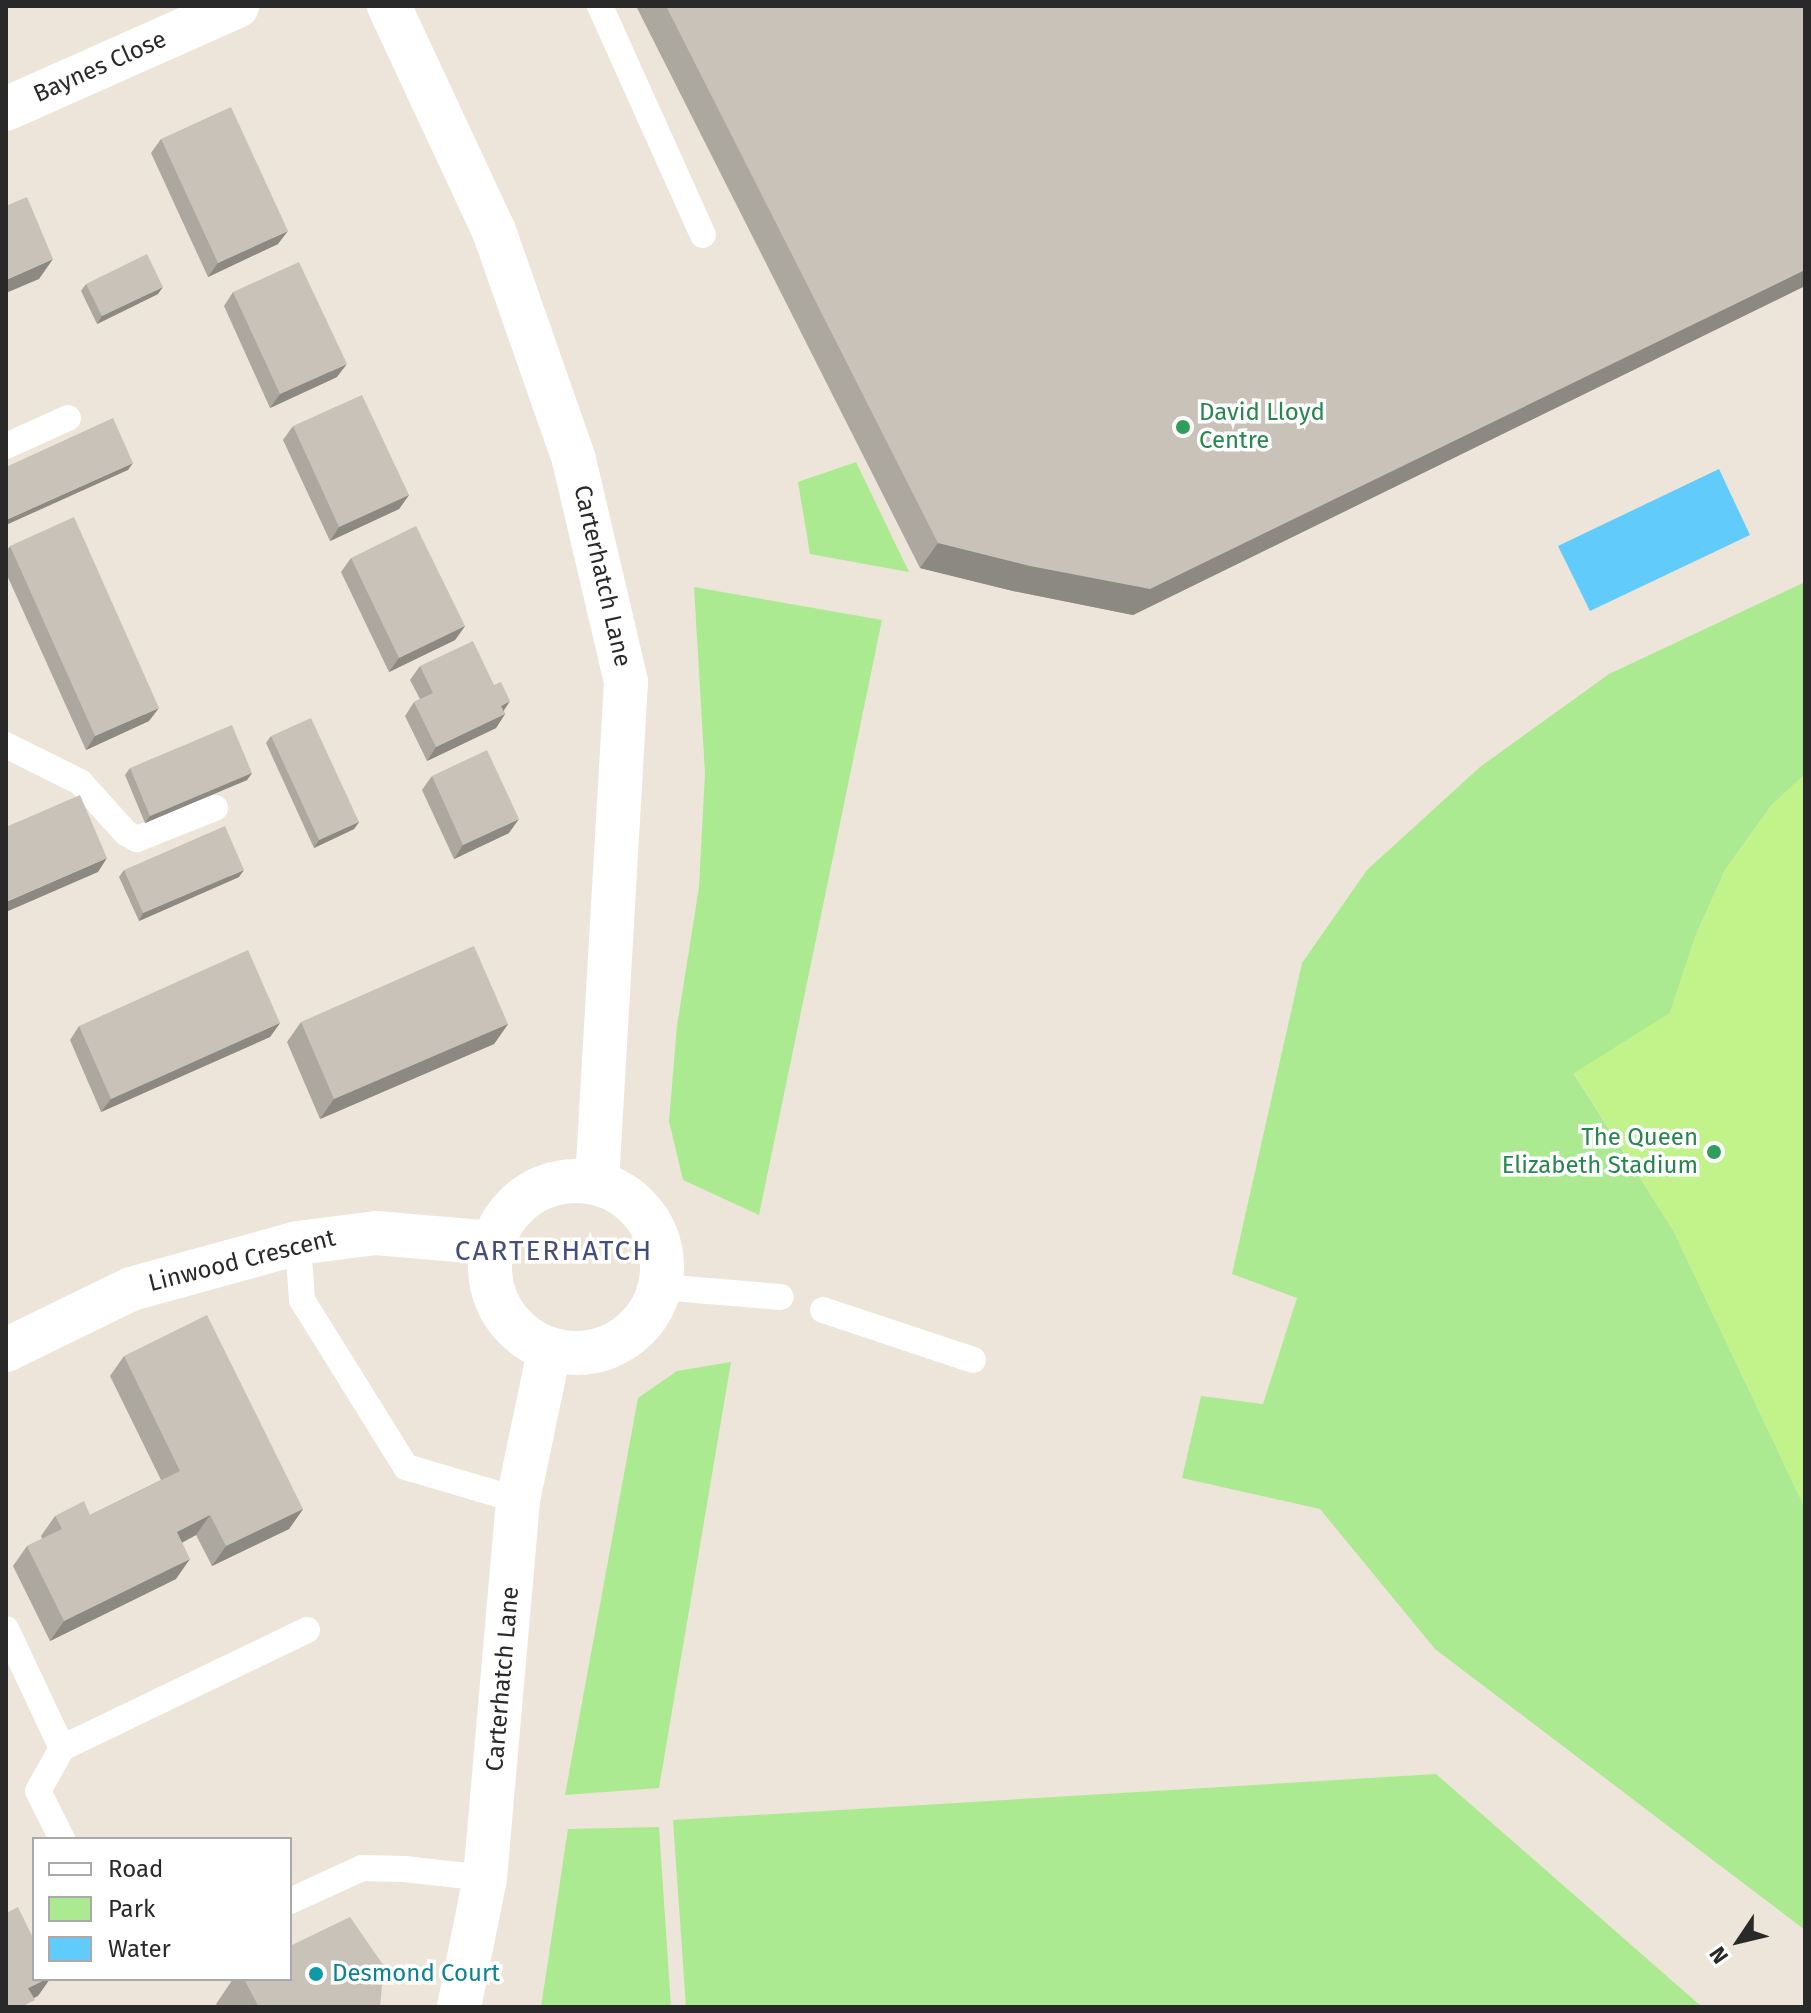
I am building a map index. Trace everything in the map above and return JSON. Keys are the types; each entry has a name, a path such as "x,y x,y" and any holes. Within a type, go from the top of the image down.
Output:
{"street":[{"name":"Baynes Close","path":"6,109 237,6"},
{"name":"Carterhatch Lane","path":"389,6 494,231 569,446 626,682 597,1182"},
{"path":"597,1182 625,1195 647,1216 660,1243 661,1287 649,1315 628,1337 601,1351 571,1354 549,1351 523,1336 502,1314 490,1287 489,1256 493,1243 502,1220 522,1198 549,1184 597,1182"},
{"name":"Linwood Crescent","path":"6,1350 131,1289 298,1243 376,1233 493,1243"},
{"name":"Carterhatch Lane","path":"459,2007 485,1878 518,1500 549,1351"}],"lane":[{"path":"600,6 703,235"},
{"path":"6,446 68,418"},
{"path":"6,745 80,782 126,833 137,839 215,808"},
{"path":"298,1243 302,1300 406,1467 518,1500"},
{"path":"661,1287 781,1297"},
{"path":"823,1310 973,1360"},
{"path":"6,1629 62,1748"},
{"path":"61,1837 38,1791 62,1748 307,1630"},
{"path":"292,1900 362,1868 485,1878"}],"green space":[{"path":"856,462 909,572 810,554 798,482"},
{"path":"1805,582 1805,774 1771,806 1725,870 1695,937 1670,1013 1574,1074 1673,1230 1805,1508 1805,1930 1435,1649 1320,1509 1182,1478 1201,1396 1263,1404 1297,1298 1232,1274 1302,963 1367,870 1480,767 1609,674"},
{"path":"694,587 882,620 759,1215 683,1180 669,1121 677,1026 699,887 705,773"},
{"name":"The Queen Elizabeth Stadium","path":"1805,774 1805,1508 1673,1230 1574,1073 1670,1013 1695,937 1725,870 1771,806"},
{"path":"731,1362 659,1788 565,1795 638,1398 677,1371"},
{"path":"1436,1774 1702,2007 686,2007 673,1820"},
{"path":"659,1827 671,2007 541,2007 568,1829"}],"water":[{"path":"1719,469 1750,535 1590,611 1558,546"}],"building":[{"name":"David Lloyd Centre","path":"666,6 1805,6 1805,270 1150,589 1030,566 938,543"},
{"path":"231,107 288,231 218,263 161,139"},
{"path":"27,197 53,259 6,280 6,206"},
{"path":"147,254 163,287 102,316 86,284"},
{"path":"299,262 347,364 280,394 233,292"},
{"path":"362,395 409,495 339,527 293,426"},
{"path":"113,418 133,463 6,520 6,467"},
{"path":"74,517 159,708 95,736 10,546"},
{"path":"416,526 465,626 399,658 351,558"},
{"path":"473,641 494,685 501,682 510,701 501,706 505,714 436,747 414,702 433,693 420,666"},
{"path":"311,718 359,822 319,840 271,736"},
{"path":"232,725 252,773 150,816 130,768"},
{"path":"487,750 519,819 463,845 432,776"},
{"path":"80,795 107,858 6,902 6,827"},
{"path":"225,826 244,870 143,913 124,870"},
{"path":"474,946 508,1024 334,1099 301,1022"},
{"path":"248,950 280,1023 111,1099 79,1026"},
{"path":"207,1315 303,1509 226,1546 210,1515 177,1532 190,1559 64,1621 27,1546 62,1529 55,1516 84,1501 90,1515 180,1471 124,1356"},
{"path":"18,1907 32,1936 32,1981 42,1981 28,1988 35,2000 21,2007 6,2007 6,1913"},
{"path":"350,1917 384,1966 380,2007 259,2007 245,1981 292,1981 292,1945"}],"place":[{"name":"David Lloyd Centre","path":"1183,427"},
{"name":"The Queen Elizabeth Stadium","path":"1714,1152"},
{"name":"Desmond Court","path":"316,1974"}],"district":[{"name":"CARTERHATCH","path":"554,1251"}]}
